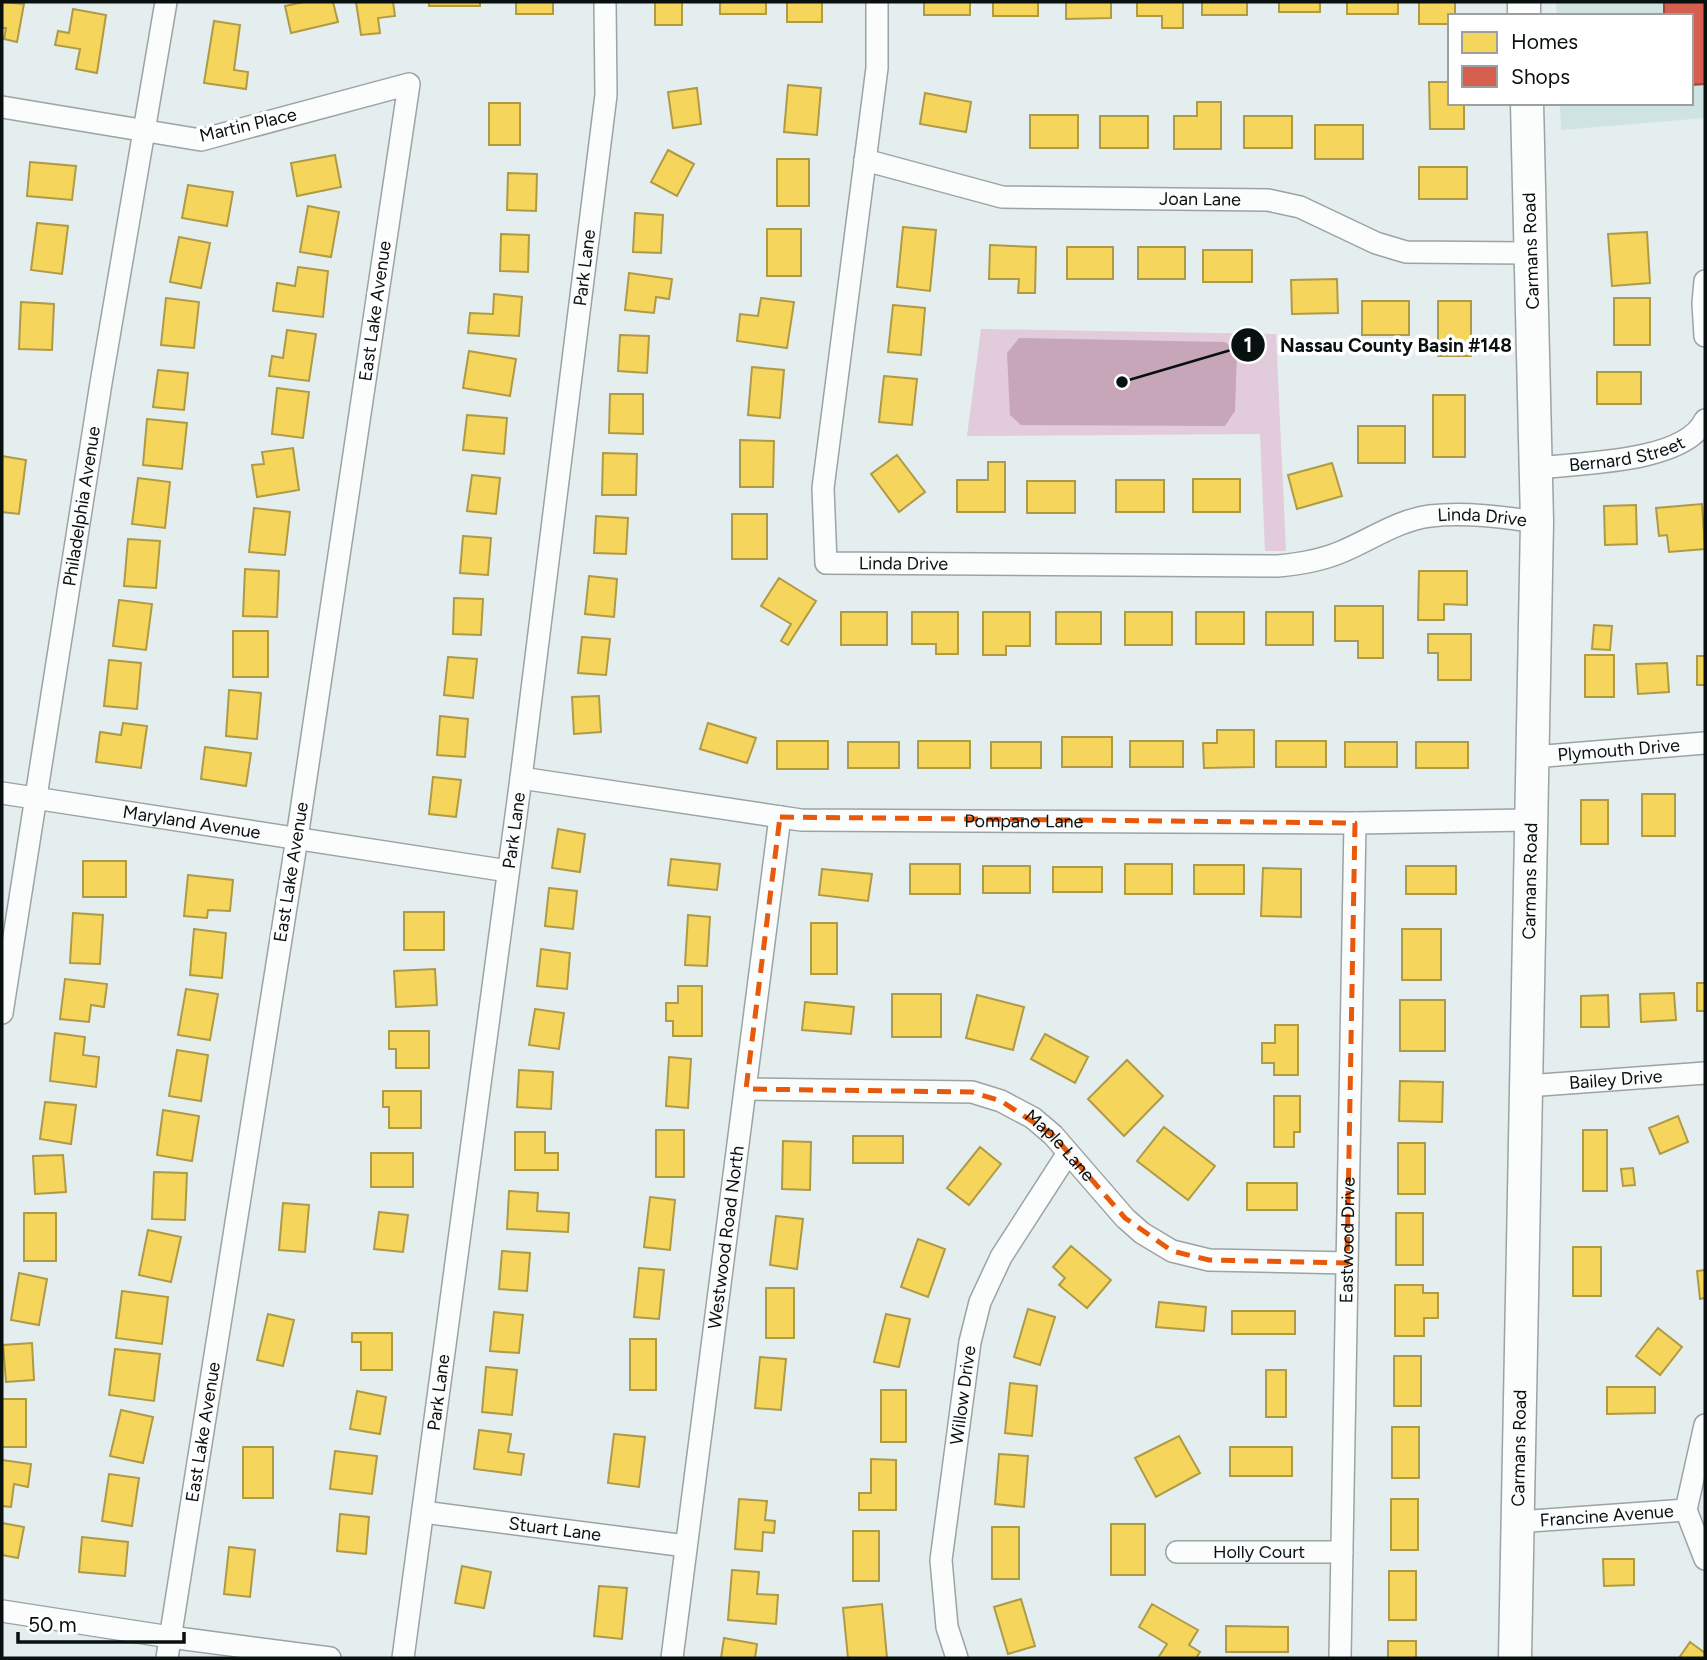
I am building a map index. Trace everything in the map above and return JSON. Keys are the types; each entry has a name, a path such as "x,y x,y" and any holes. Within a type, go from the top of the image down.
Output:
{"street":[{"name":"Philadelphia Avenue","path":"2,1013 143,130 166,2"},
{"name":"Park Lane","path":"403,1658 521,778 606,95 605,2"},
{"name":"Linda Drive","path":"877,2 877,68 822,488 826,563 1278,566 1299,564 1339,553 1387,529 1429,516 1486,515 1538,522"},
{"name":"Martin Place","path":"2,107 201,140 409,84"},
{"name":"East Lake Avenue","path":"167,1658 297,838 409,84"},
{"name":"Carmans Road","path":"1516,1658 1538,522 1527,105"},
{"name":"Joan Lane","path":"865,160 1002,197 1268,200 1300,208 1376,243 1406,252 1531,253"},
{"path":"1705,281 1705,336"},
{"name":"Bernard Street","path":"1537,468 1647,457 1678,445 1702,428 1705,420"},
{"name":"Plymouth Drive","path":"1533,757 1705,743"},
{"name":"Pompano Lane","path":"521,778 801,820 1355,823 1531,820"},
{"name":"Maryland Avenue","path":"2,793 508,871"},
{"name":"Westwood Road North","path":"672,1658 780,817"},
{"name":"Eastwood Drive","path":"1340,1658 1355,823"},
{"name":"Bailey Drive","path":"1527,1086 1705,1073"},
{"name":"Maple Lane","path":"746,1089 972,1092 1001,1101 1033,1118 1053,1135 1125,1218 1142,1233 1172,1251 1209,1261 1347,1264"},
{"name":"Willow Drive","path":"957,1658 947,1626 941,1560 970,1342 980,1301 1001,1257 1068,1153"},
{"path":"1686,1510 1705,1425"},
{"name":"Francine Avenue","path":"1518,1522 1686,1510 1705,1559"},
{"name":"Stuart Lane","path":"422,1512 687,1546"},
{"name":"Holly Court","path":"1177,1552 1342,1552"},
{"path":"2,1611 330,1658"}],"highlighted area":[{"path":"780,817 1355,823 1347,1263 1209,1260 1172,1251 1125,1218 1053,1135 1001,1101 972,1092 746,1089"}],"shaded area":[{"path":"1556,2 1705,2 1705,118 1561,130 1560,105 1693,105 1693,14 1557,14"},
{"path":"981,329 1276,334 1286,551 1265,551 1260,434 967,436"},
{"path":"1019,338 1225,342 1237,350 1235,411 1225,426 1021,425 1010,415 1007,353"}],"building: Homes":[{"path":"2,2 24,4 17,42 4,39 6,28 2,28"},
{"path":"304,2 333,2 338,22 291,33 285,6"},
{"path":"356,2 393,2 395,16 378,18 380,33 361,35"},
{"path":"429,2 480,2 480,6 429,6"},
{"path":"516,2 553,2 553,14 516,14"},
{"path":"655,2 682,2 682,25 655,25"},
{"path":"720,2 766,2 766,14 720,14"},
{"path":"787,2 822,2 822,22 787,22"},
{"path":"924,2 970,2 970,15 924,15"},
{"path":"993,2 1038,2 1038,16 993,16"},
{"path":"1066,2 1111,2 1111,18 1066,19"},
{"path":"1137,2 1183,2 1183,28 1162,28 1162,16 1137,16"},
{"path":"1202,2 1247,2 1247,15 1202,15"},
{"path":"1279,2 1320,2 1320,12 1279,12"},
{"path":"1347,2 1398,2 1398,14 1347,14"},
{"path":"1419,2 1455,2 1455,14 1448,14 1448,24 1419,24"},
{"path":"73,9 106,15 97,73 76,69 80,49 55,45 58,31 69,33"},
{"path":"214,21 240,25 234,70 248,72 246,89 204,83"},
{"path":"1429,82 1448,82 1448,105 1464,105 1464,129 1430,129"},
{"path":"788,85 821,88 817,135 784,132"},
{"path":"697,88 701,124 673,128 668,92"},
{"path":"925,93 971,102 966,132 920,124"},
{"path":"1197,102 1221,102 1221,149 1174,149 1174,116 1197,116"},
{"path":"489,103 520,103 520,145 489,145"},
{"path":"1030,115 1078,115 1078,148 1030,148"},
{"path":"1100,116 1148,116 1148,148 1100,148"},
{"path":"1244,116 1292,116 1292,148 1244,148"},
{"path":"1315,125 1363,125 1363,159 1315,159"},
{"path":"668,150 694,164 677,196 651,182"},
{"path":"335,155 341,187 297,196 291,163"},
{"path":"777,159 809,159 809,206 777,206"},
{"path":"30,162 76,166 72,200 27,196"},
{"path":"1419,167 1467,167 1467,199 1419,199"},
{"path":"508,173 537,174 536,211 507,210"},
{"path":"188,185 233,192 227,226 182,218"},
{"path":"308,206 339,212 331,257 300,252"},
{"path":"635,213 663,215 661,253 633,252"},
{"path":"37,223 68,226 62,274 31,270"},
{"path":"903,227 936,230 930,291 897,287"},
{"path":"767,229 801,229 801,276 767,276"},
{"path":"1647,232 1650,283 1612,286 1608,234"},
{"path":"501,234 529,235 528,272 500,271"},
{"path":"179,237 210,243 201,288 170,282"},
{"path":"990,245 1036,247 1035,293 1018,293 1019,279 989,279"},
{"path":"1067,247 1113,247 1113,279 1067,279"},
{"path":"1138,247 1185,247 1185,279 1138,279"},
{"path":"1203,250 1252,250 1252,282 1203,282"},
{"path":"298,267 328,271 323,317 273,311 277,283 295,286"},
{"path":"629,273 672,279 669,299 656,297 654,313 625,310"},
{"path":"1337,279 1338,313 1292,314 1291,280"},
{"path":"494,294 522,297 519,336 468,333 470,313 493,314"},
{"path":"166,298 199,302 194,348 161,345"},
{"path":"761,298 794,302 787,348 737,341 740,314 758,316"},
{"path":"1614,298 1650,298 1650,345 1614,345"},
{"path":"1362,301 1409,301 1409,335 1362,335"},
{"path":"1438,301 1471,301 1471,356 1438,356"},
{"path":"21,302 54,304 52,350 19,349"},
{"path":"893,305 925,308 921,355 888,352"},
{"path":"287,330 316,334 309,381 269,376 272,356 283,358"},
{"path":"620,335 649,336 647,373 618,371"},
{"path":"469,351 516,359 510,396 463,388"},
{"path":"752,367 784,370 780,418 748,415"},
{"path":"158,370 188,373 184,410 153,407"},
{"path":"1597,372 1641,372 1641,404 1597,404"},
{"path":"884,376 917,379 912,425 879,422"},
{"path":"277,388 309,392 303,438 272,434"},
{"path":"610,394 643,394 643,434 609,433"},
{"path":"1433,395 1465,395 1465,457 1433,457"},
{"path":"467,415 507,418 504,454 463,450"},
{"path":"147,419 187,423 182,469 143,465"},
{"path":"1358,426 1405,426 1405,463 1358,463"},
{"path":"740,440 774,441 773,487 740,487"},
{"path":"293,448 299,490 257,497 252,465 264,464 262,452"},
{"path":"603,453 637,454 636,495 602,495"},
{"path":"897,455 925,492 899,512 871,474"},
{"path":"2,456 26,460 19,514 2,512"},
{"path":"988,462 1005,462 1005,512 957,512 957,480 988,480"},
{"path":"1332,463 1342,496 1297,509 1288,475"},
{"path":"472,475 500,478 496,514 467,511"},
{"path":"138,478 170,482 165,528 132,524"},
{"path":"1193,479 1240,479 1240,512 1193,512"},
{"path":"1116,480 1164,480 1164,512 1116,512"},
{"path":"1027,481 1075,481 1075,513 1027,513"},
{"path":"1702,504 1705,549 1669,552 1667,535 1659,536 1656,508"},
{"path":"1636,505 1637,544 1605,545 1604,506"},
{"path":"254,508 290,512 285,555 249,552"},
{"path":"732,514 767,514 767,559 732,559"},
{"path":"596,516 628,518 626,554 594,553"},
{"path":"463,536 491,538 488,575 460,573"},
{"path":"128,539 160,541 156,588 124,586"},
{"path":"245,569 279,571 277,617 243,616"},
{"path":"1419,571 1467,571 1467,605 1444,604 1444,620 1418,620"},
{"path":"589,576 617,579 614,617 585,614"},
{"path":"779,578 816,601 788,645 781,641 791,624 761,606"},
{"path":"454,598 483,599 481,635 453,634"},
{"path":"119,600 152,604 146,650 113,646"},
{"path":"1335,606 1383,606 1383,658 1358,658 1358,641 1335,641"},
{"path":"841,612 887,612 887,645 841,645"},
{"path":"912,612 958,612 958,654 936,654 936,644 912,644"},
{"path":"983,612 1030,612 1030,646 1006,646 1006,655 983,655"},
{"path":"1056,612 1101,612 1101,644 1056,644"},
{"path":"1125,612 1172,612 1172,645 1125,645"},
{"path":"1196,612 1244,612 1244,644 1196,644"},
{"path":"1266,612 1313,612 1313,645 1266,645"},
{"path":"1594,625 1612,626 1610,650 1592,649"},
{"path":"233,631 268,631 268,677 233,677"},
{"path":"1428,634 1471,634 1471,680 1438,680 1438,653 1428,653"},
{"path":"582,637 610,639 606,675 578,673"},
{"path":"1585,655 1614,655 1614,697 1585,697"},
{"path":"1697,656 1705,656 1705,685 1697,685"},
{"path":"448,657 477,659 473,698 444,695"},
{"path":"109,660 141,663 137,709 104,706"},
{"path":"1667,663 1669,692 1638,694 1636,664"},
{"path":"229,690 261,693 257,739 226,736"},
{"path":"599,696 601,732 574,734 572,697"},
{"path":"440,716 468,719 465,757 437,755"},
{"path":"123,723 147,726 141,768 96,762 100,732 121,735"},
{"path":"708,723 756,738 747,763 700,749"},
{"path":"1217,730 1254,730 1254,767 1204,768 1203,743 1217,743"},
{"path":"1062,737 1112,737 1112,767 1062,767"},
{"path":"777,741 828,741 828,769 777,769"},
{"path":"918,741 970,741 970,768 918,768"},
{"path":"1130,741 1183,741 1183,767 1130,767"},
{"path":"1276,741 1326,741 1326,767 1276,767"},
{"path":"848,742 899,742 899,768 848,768"},
{"path":"991,742 1041,742 1041,768 991,768"},
{"path":"1345,742 1397,742 1397,767 1345,767"},
{"path":"1416,742 1468,742 1468,768 1416,768"},
{"path":"205,747 251,753 246,786 201,779"},
{"path":"433,777 461,780 456,817 429,814"},
{"path":"1642,794 1675,794 1675,836 1642,836"},
{"path":"1581,800 1608,800 1608,844 1581,844"},
{"path":"558,829 585,834 580,872 552,868"},
{"path":"671,859 720,864 717,890 668,885"},
{"path":"83,861 126,861 126,897 83,897"},
{"path":"910,864 960,864 960,894 910,894"},
{"path":"1125,864 1172,864 1172,894 1125,894"},
{"path":"1194,865 1244,865 1244,894 1194,894"},
{"path":"983,866 1030,866 1030,893 983,893"},
{"path":"1406,866 1456,866 1456,894 1406,894"},
{"path":"1053,867 1102,867 1102,892 1053,892"},
{"path":"1263,868 1301,869 1301,917 1261,916"},
{"path":"822,869 872,874 868,901 819,895"},
{"path":"188,875 233,880 230,911 208,910 207,918 184,916"},
{"path":"549,888 577,891 573,929 545,926"},
{"path":"404,912 444,912 444,950 404,950"},
{"path":"73,913 103,915 100,964 70,963"},
{"path":"688,915 710,917 707,966 685,965"},
{"path":"811,923 837,923 837,974 811,974"},
{"path":"194,929 226,933 222,978 190,975"},
{"path":"1402,929 1441,929 1441,980 1402,980"},
{"path":"541,949 570,953 567,989 537,986"},
{"path":"435,969 437,1005 396,1007 394,971"},
{"path":"65,979 107,984 104,1007 91,1005 89,1022 60,1019"},
{"path":"1697,983 1705,983 1705,1011 1697,1011"},
{"path":"678,986 702,986 702,1036 673,1036 673,1021 666,1021 666,1003 678,1003"},
{"path":"186,989 218,994 210,1040 178,1035"},
{"path":"1674,993 1676,1020 1641,1022 1640,994"},
{"path":"892,994 941,994 941,1037 892,1037"},
{"path":"977,995 1024,1007 1013,1050 966,1038"},
{"path":"1608,995 1609,1027 1581,1027 1581,996"},
{"path":"1400,1000 1445,1000 1445,1051 1400,1051"},
{"path":"805,1002 854,1007 851,1034 802,1030"},
{"path":"535,1009 564,1013 559,1049 529,1045"},
{"path":"1275,1025 1298,1025 1298,1075 1274,1075 1274,1063 1262,1063 1262,1043 1275,1043"},
{"path":"389,1031 429,1031 429,1068 396,1068 396,1049 389,1049"},
{"path":"55,1033 85,1037 83,1055 99,1057 96,1087 50,1081"},
{"path":"1045,1034 1088,1057 1075,1083 1031,1059"},
{"path":"177,1050 208,1055 201,1101 169,1096"},
{"path":"669,1057 691,1059 688,1108 666,1106"},
{"path":"1127,1060 1163,1096 1124,1136 1088,1099"},
{"path":"519,1070 553,1072 551,1109 517,1107"},
{"path":"1400,1081 1443,1082 1442,1122 1399,1121"},
{"path":"383,1091 421,1091 421,1128 389,1128 389,1107 383,1107"},
{"path":"1274,1096 1300,1096 1300,1132 1294,1132 1294,1147 1274,1147"},
{"path":"45,1102 76,1105 71,1144 40,1139"},
{"path":"163,1110 199,1116 192,1161 157,1155"},
{"path":"1678,1116 1688,1142 1660,1154 1649,1128"},
{"path":"1164,1127 1215,1166 1188,1200 1137,1161"},
{"path":"656,1130 684,1130 684,1177 656,1177"},
{"path":"1583,1130 1607,1130 1607,1191 1583,1191"},
{"path":"515,1132 545,1132 545,1153 558,1153 558,1170 515,1170"},
{"path":"853,1136 903,1136 903,1163 853,1163"},
{"path":"783,1141 811,1142 810,1190 782,1189"},
{"path":"1398,1143 1425,1143 1425,1194 1398,1194"},
{"path":"980,1147 1001,1164 969,1205 947,1188"},
{"path":"371,1153 413,1153 413,1187 371,1187"},
{"path":"63,1155 66,1192 35,1194 33,1156"},
{"path":"1633,1168 1635,1185 1623,1186 1621,1169"},
{"path":"154,1172 187,1173 185,1220 152,1219"},
{"path":"1247,1183 1297,1183 1297,1210 1247,1210"},
{"path":"509,1191 538,1193 537,1211 569,1213 568,1232 507,1229"},
{"path":"650,1197 675,1200 670,1250 644,1247"},
{"path":"283,1203 309,1205 305,1252 279,1250"},
{"path":"379,1212 408,1215 403,1252 374,1249"},
{"path":"24,1213 56,1213 56,1261 24,1261"},
{"path":"1396,1213 1423,1213 1423,1265 1396,1265"},
{"path":"776,1216 803,1219 797,1269 770,1265"},
{"path":"148,1230 181,1237 171,1282 139,1275"},
{"path":"918,1239 945,1249 928,1297 901,1287"},
{"path":"1071,1246 1111,1280 1087,1308 1059,1285 1065,1278 1053,1267"},
{"path":"1573,1247 1601,1247 1601,1296 1573,1296"},
{"path":"502,1251 530,1253 527,1291 499,1289"},
{"path":"639,1268 664,1270 659,1319 634,1317"},
{"path":"1705,1270 1705,1298 1700,1299 1697,1271"},
{"path":"19,1273 47,1279 39,1325 11,1320"},
{"path":"1395,1285 1423,1285 1423,1293 1438,1293 1438,1318 1424,1318 1424,1336 1395,1336"},
{"path":"766,1288 794,1288 794,1338 766,1338"},
{"path":"122,1291 168,1297 162,1344 116,1338"},
{"path":"1159,1302 1206,1307 1204,1331 1156,1327"},
{"path":"1028,1309 1055,1317 1040,1365 1014,1357"},
{"path":"1232,1311 1295,1311 1295,1334 1232,1334"},
{"path":"494,1312 523,1315 519,1353 490,1351"},
{"path":"268,1314 294,1320 283,1366 257,1360"},
{"path":"886,1314 910,1319 899,1367 874,1362"},
{"path":"1658,1328 1682,1347 1660,1375 1636,1356"},
{"path":"352,1333 392,1333 392,1370 361,1370 361,1342 352,1342"},
{"path":"630,1339 656,1339 656,1390 630,1390"},
{"path":"32,1343 34,1380 6,1382 3,1345"},
{"path":"115,1349 160,1354 154,1401 109,1395"},
{"path":"1394,1356 1421,1356 1421,1406 1394,1406"},
{"path":"760,1357 786,1359 781,1410 755,1408"},
{"path":"486,1367 517,1370 512,1415 482,1412"},
{"path":"1266,1370 1286,1370 1286,1417 1266,1417"},
{"path":"1010,1383 1037,1386 1032,1436 1005,1433"},
{"path":"1607,1387 1655,1387 1655,1413 1607,1414"},
{"path":"881,1390 906,1390 906,1442 881,1442"},
{"path":"357,1391 386,1397 380,1434 350,1429"},
{"path":"2,1399 26,1399 26,1447 2,1447"},
{"path":"121,1410 153,1417 143,1463 110,1456"},
{"path":"1392,1427 1419,1427 1419,1478 1392,1478"},
{"path":"479,1430 511,1434 508,1452 524,1454 521,1475 474,1469"},
{"path":"614,1434 645,1437 639,1487 608,1483"},
{"path":"1179,1436 1200,1473 1156,1497 1135,1458"},
{"path":"243,1447 273,1447 273,1498 243,1498"},
{"path":"1230,1447 1292,1447 1292,1476 1230,1476"},
{"path":"335,1451 377,1456 372,1494 330,1489"},
{"path":"999,1454 1028,1456 1024,1507 995,1504"},
{"path":"871,1459 896,1460 896,1510 859,1510 859,1493 871,1493"},
{"path":"2,1460 31,1464 28,1487 14,1484 11,1507 2,1506"},
{"path":"109,1474 139,1478 132,1526 102,1521"},
{"path":"739,1499 767,1501 765,1520 775,1521 774,1533 763,1532 762,1551 735,1549"},
{"path":"1391,1499 1418,1499 1418,1550 1391,1550"},
{"path":"340,1514 369,1517 366,1554 337,1551"},
{"path":"2,1523 24,1527 18,1558 2,1555"},
{"path":"1111,1524 1145,1524 1145,1575 1111,1575"},
{"path":"992,1527 1019,1527 1019,1579 992,1579"},
{"path":"853,1531 879,1531 879,1581 853,1581"},
{"path":"82,1537 128,1542 125,1576 79,1572"},
{"path":"229,1547 255,1550 250,1597 224,1594"},
{"path":"1603,1559 1634,1559 1634,1585 1604,1586"},
{"path":"462,1566 491,1572 484,1608 455,1603"},
{"path":"732,1570 759,1572 757,1594 778,1595 776,1624 728,1620"},
{"path":"1389,1571 1416,1571 1416,1620 1389,1620"},
{"path":"599,1586 627,1588 622,1639 594,1636"},
{"path":"1021,1599 1035,1646 1008,1654 994,1607"},
{"path":"882,1604 887,1658 848,1658 843,1608"},
{"path":"1152,1604 1198,1630 1189,1645 1200,1652 1196,1658 1158,1658 1167,1644 1139,1627"},
{"path":"1226,1626 1288,1627 1288,1652 1226,1652"},
{"path":"724,1638 757,1644 755,1658 721,1658"},
{"path":"1388,1641 1416,1641 1416,1658 1388,1658"},
{"path":"1690,1642 1705,1653 1705,1658 1679,1658"}],"building: Shops":[{"path":"1664,2 1705,2 1705,84 1693,85 1693,14 1664,14"}],"place":[{"name":"Nassau County Basin #148","path":"1122,382"}]}
